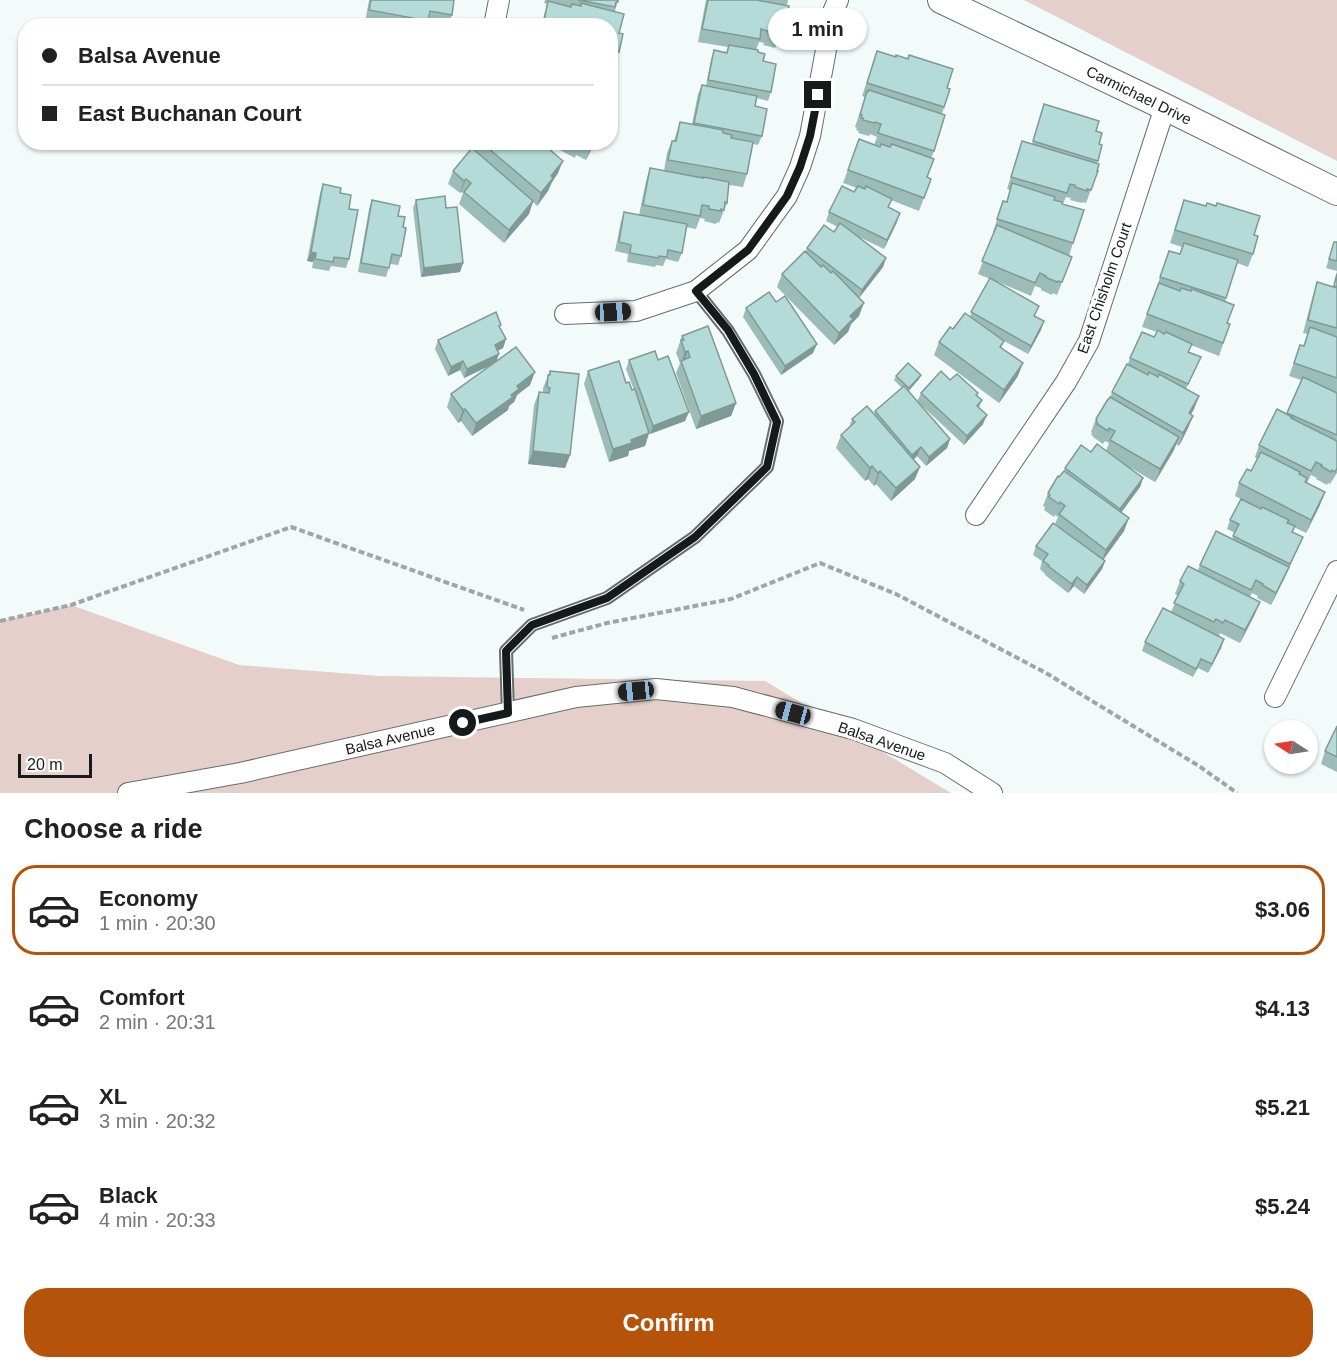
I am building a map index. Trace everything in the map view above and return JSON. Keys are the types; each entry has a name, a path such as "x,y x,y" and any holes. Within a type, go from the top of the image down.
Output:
{"street":[{"path":"496,18 499,0"},
{"path":"565,314 636,311 696,291 748,250 787,196 800,167 810,136 833,12 838,0"},
{"name":"Carmichael Drive","path":"940,0 1337,192"},
{"name":"East Chisholm Court","path":"976,515 1066,382 1089,341 1165,107"},
{"path":"1275,697 1337,571"},
{"name":"Balsa Avenue","path":"128,793 240,773 576,697 656,689 733,697 853,729 945,763 992,793"}],"lane":[{"path":"508,713 506,651 532,625 607,598 695,537 767,467 777,422 754,374 728,330 696,291"}],"path":[{"path":"0,621 71,605 291,527 524,609 538,642 608,623 730,598 820,563 896,594 1046,674 1198,766 1237,793"}],"shaded area":[{"path":"1024,0 1337,0 1337,161"},
{"path":"71,605 239,665 379,676 765,681 951,793 0,793 0,621"}],"building":[{"path":"371,0 454,0 452,15 430,11 429,18 412,18 369,10"},
{"path":"578,0 618,0 618,2 615,7"},
{"path":"708,0 756,0 789,6 784,34 768,33 761,29 760,39 702,29"},
{"path":"548,1 571,7 572,4 581,6 581,3 624,14 619,33 623,34 619,52 618,18 545,18"},
{"path":"729,45 758,50 765,54 763,61 776,64 771,92 708,80 714,50 727,53"},
{"path":"877,51 908,59 909,55 953,69 944,107 867,83"},
{"path":"702,85 757,96 755,106 767,109 762,136 694,123"},
{"path":"869,90 945,115 934,151 878,133 881,124 863,120 860,115"},
{"path":"1044,104 1099,121 1096,131 1102,133 1099,144 1102,145 1098,161 1033,141"},
{"path":"680,122 723,130 723,133 732,135 731,138 753,142 747,174 668,160 672,141 676,141"},
{"path":"859,139 880,147 881,144 890,147 892,144 934,159 927,177 931,179 924,198 848,170"},
{"path":"1022,141 1099,164 1091,190 1087,189 1087,191 1070,184 1067,193 1011,177"},
{"path":"470,150 474,150 533,201 509,230 464,192 471,183 466,179 464,181 453,171"},
{"path":"490,150 550,150 563,161 541,193"},
{"path":"650,168 729,182 724,210 709,209 709,206 702,205 700,216 643,205"},
{"path":"1012,183 1055,197 1054,200 1062,204 1084,210 1073,243 997,219 1003,201 1007,202"},
{"path":"323,184 341,188 340,193 351,195 349,209 358,210 349,259 334,257 333,262 315,259 316,253 311,252"},
{"path":"842,186 854,192 858,186 865,189 866,186 892,199 888,207 900,213 887,240 829,212"},
{"path":"445,196 446,208 457,207 463,263 424,268 416,200"},
{"path":"372,200 400,206 398,216 405,217 403,227 406,228 401,256 392,254 389,268 361,263"},
{"path":"1184,200 1206,206 1207,203 1216,206 1217,203 1260,216 1254,235 1258,236 1253,254 1175,230"},
{"path":"624,212 687,224 682,253 668,250 667,257 659,256 658,258 630,253 631,245 619,242"},
{"path":"840,223 886,258 862,290 807,248 824,225 834,232"},
{"path":"997,225 1072,257 1062,282 1057,282 1040,273 1035,283 982,261"},
{"path":"1334,242 1337,242 1337,261 1329,259"},
{"path":"1184,243 1238,260 1226,298 1160,277 1169,251 1180,254"},
{"path":"805,251 821,267 823,265 831,273 833,271 864,303 850,316 853,319 839,333 782,274"},
{"path":"990,278 1039,306 1034,316 1044,321 1031,346 971,312"},
{"path":"1317,282 1337,288 1337,328 1308,320"},
{"path":"1159,283 1180,291 1181,288 1191,291 1192,289 1234,305 1223,343 1147,314"},
{"path":"769,292 776,302 785,296 817,344 785,366 746,308"},
{"path":"496,312 501,325 499,326 506,339 495,345 499,354 467,369 463,361 451,367 438,340"},
{"path":"965,313 1004,341 1000,347 1023,363 1004,390 939,342 950,327 953,329"},
{"path":"708,326 736,403 701,416 681,361 690,357 688,351 685,352 681,340 684,340 682,336"},
{"path":"1310,327 1337,337 1337,378 1294,363 1300,345 1304,346"},
{"path":"1158,330 1192,344 1188,352 1201,357 1188,384 1130,358 1142,332 1154,337"},
{"path":"516,347 535,372 517,386 519,389 511,395 513,397 476,423 451,394"},
{"path":"655,351 658,360 668,356 689,412 653,426 629,360"},
{"path":"619,361 626,383 629,382 632,390 635,389 649,433 631,440 632,443 613,449 588,371"},
{"path":"908,363 921,375 909,388 896,376"},
{"path":"1127,364 1148,375 1149,372 1158,377 1159,374 1199,396 1189,413 1193,416 1183,433 1112,392"},
{"path":"550,371 579,374 570,455 533,451 539,392 549,393 550,388 547,387"},
{"path":"941,371 950,380 957,374 978,393 976,395 982,400 977,406 987,415 967,436 921,393"},
{"path":"1303,377 1337,393 1337,435 1287,413"},
{"path":"904,386 950,439 929,457 921,447 912,455 875,411"},
{"path":"1110,397 1179,437 1160,469 1110,440 1115,431 1109,428 1108,431 1097,424 1096,419"},
{"path":"867,406 920,467 896,488 880,471 878,473 872,466 870,468 841,435 855,422 852,419"},
{"path":"1277,409 1337,441 1335,472 1332,470 1331,472 1316,462 1311,471 1259,445"},
{"path":"1097,444 1143,478 1120,509 1065,468 1081,445 1091,452"},
{"path":"1261,452 1300,472 1299,474 1307,478 1305,482 1325,492 1311,520 1239,483 1247,469 1251,471"},
{"path":"1064,471 1129,518 1106,550 1059,514 1065,506 1049,497 1048,493 1058,476"},
{"path":"1241,499 1289,520 1287,523 1295,526 1292,532 1303,537 1290,564 1233,536 1239,524 1230,520"},
{"path":"1053,523 1105,561 1087,585 1077,577 1072,584 1043,561 1048,554 1036,546"},
{"path":"1216,531 1289,567 1276,593 1256,580 1251,590 1200,565"},
{"path":"1188,566 1260,602 1245,630 1225,620 1223,623 1216,619 1214,622 1174,603 1184,584 1180,581"},
{"path":"1163,608 1224,639 1212,664 1201,659 1196,669 1145,642"},
{"path":"1337,726 1337,757 1325,751"}],"route":[{"path":"463,723 508,713 506,651 532,625 607,598 695,537 767,467 777,422 754,374 728,330 696,291 748,250 787,196 810,136 818,95"}]}
